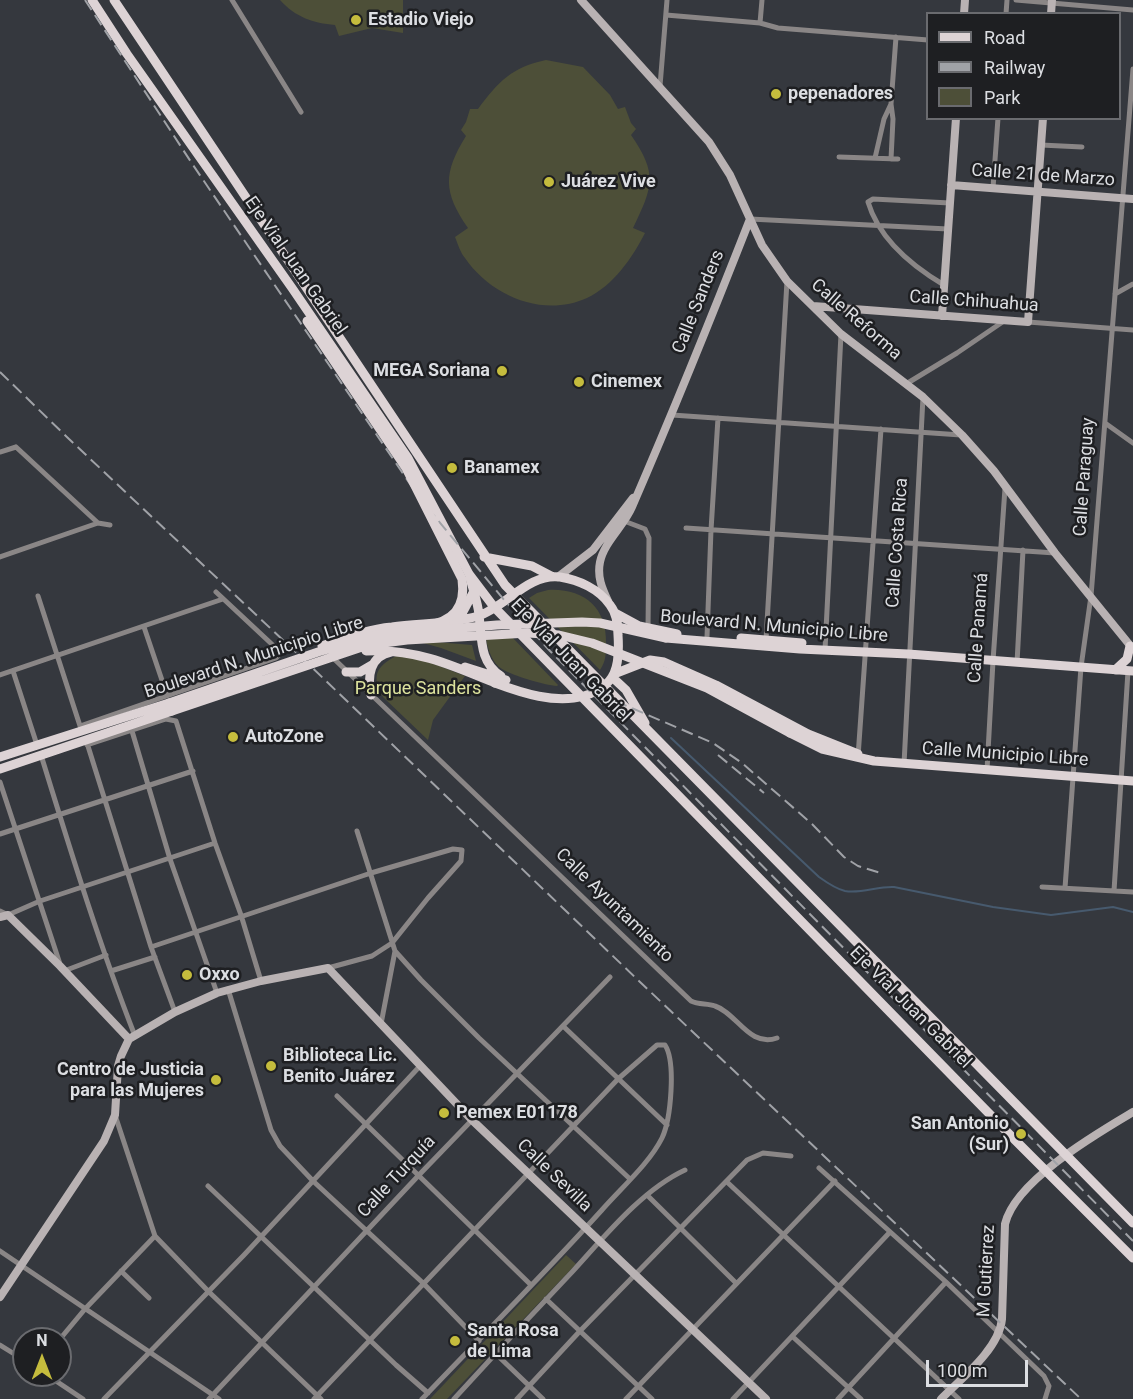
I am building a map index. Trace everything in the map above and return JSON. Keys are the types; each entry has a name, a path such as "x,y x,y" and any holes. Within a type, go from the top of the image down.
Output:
{"main road":[{"name":"Eje Vial Juan Gabriel","path":"92,0 408,458 469,574 495,607 1133,1258"},
{"name":"Eje Vial Juan Gabriel","path":"114,0 484,556 514,594 1133,1223"},
{"name":"Calle Reforma","path":"580,0 700,130 730,175 762,245 787,281 841,334 923,397 962,435 994,471 1132,648"},
{"path":"942,316 956,120"},
{"path":"1028,322 1043,120"},
{"name":"Calle 21 de Marzo","path":"951,186 1133,199"},
{"name":"Calle Sanders","path":"609,603 599,580 600,563 607,546 631,508 672,415 750,219"},
{"path":"292,288 307,321 406,468 462,579 464,592 462,602 450,617 431,625 375,635"},
{"name":"Calle Chihuahua","path":"813,306 1028,322"},
{"name":"Calle Sanders","path":"556,577 577,564 593,550 635,496"},
{"path":"346,653 376,650 412,653 429,657 495,683 546,698 581,697 603,686 619,664 618,625 609,603 588,586 556,577 531,566 484,556"},
{"path":"469,574 479,615 480,640 484,656 497,674 510,682"},
{"path":"322,646 357,634 390,627 479,615 529,585 556,577"},
{"path":"459,619 473,592"},
{"path":"615,613 626,620 648,628 683,635 807,644 822,649"},
{"name":"Boulevard N. Municipio Libre","path":"168,707 318,652 375,635 486,626 582,622 600,623 690,641 908,654 1130,671"},
{"name":"Boulevard N. Municipio Libre","path":"0,769 39,750 168,707 388,641 528,633 559,635 592,643 707,688 822,749 858,756"},
{"path":"1115,670 1127,659 1132,648"},
{"path":"346,672 360,672 386,652 412,650 537,693 556,697"},
{"path":"613,675 650,660 664,662 716,685 808,734 858,756"},
{"path":"371,695 369,679 372,665"},
{"path":"613,675 626,690 648,731"},
{"name":"Boulevard N. Municipio Libre","path":"0,757 39,750"},
{"name":"Calle Municipio Libre","path":"858,756 873,761 904,764 1133,781"},
{"path":"3,915 62,968 132,1038"},
{"path":"0,1298 95,1157 115,1115 118,1066 123,1050 132,1038 175,1012 228,989 328,968"},
{"name":"Calle Sevilla","path":"328,968 472,1120 766,1399"},
{"name":"M Gutierrez","path":"942,1399 989,1349 1000,1333 1006,1217 1015,1202 1065,1154 1133,1112"}],"street":[{"path":"232,0 302,112"},
{"path":"660,86 667,0"},
{"path":"760,23 762,0"},
{"path":"1016,0 1133,10"},
{"path":"666,15 926,40"},
{"path":"839,157 895,159 891,104 896,37"},
{"name":"Calle Paraguay","path":"1065,888 1081,667 1091,596 1133,69"},
{"path":"874,158 884,118 891,104"},
{"path":"993,188 998,120"},
{"path":"1041,145 1083,147"},
{"path":"944,285 905,257 880,226 868,204 870,199 950,203"},
{"path":"750,219 948,229"},
{"path":"766,640 787,281"},
{"path":"1115,294 1133,284"},
{"path":"906,384 1005,320"},
{"name":"Calle Chihuahua","path":"1028,322 1133,330"},
{"path":"822,649 841,334"},
{"name":"Calle Costa Rica","path":"904,764 923,397"},
{"path":"672,415 962,435"},
{"path":"706,637 718,418"},
{"path":"1105,423 1133,443"},
{"path":"858,756 881,429"},
{"path":"16,447 18,438"},
{"path":"0,452 16,447"},
{"path":"16,447 98,523"},
{"name":"Calle Panamá","path":"987,770 1005,488"},
{"path":"624,521 645,529 649,538 648,628"},
{"path":"0,556 98,523 110,525"},
{"path":"686,528 1055,552"},
{"path":"1017,663 1023,550"},
{"path":"84,735 132,731 168,707 272,661 279,655 277,649 216,592"},
{"path":"38,596 151,947 175,1012"},
{"path":"0,675 223,599"},
{"path":"144,627 168,707 176,721 193,771 261,981"},
{"name":"Calle Ayuntamiento","path":"322,646 346,672 691,1001 716,1006 759,1039 770,1041 777,1038"},
{"path":"13,671 132,1038"},
{"path":"1114,891 1120,780 1130,671"},
{"path":"132,731 170,859 217,993"},
{"path":"0,834 193,771"},
{"path":"0,782 62,968 106,955"},
{"path":"357,831 395,951 462,1022 630,1179"},
{"path":"3,915 215,843"},
{"path":"151,947 371,873 453,849 462,850 462,861 428,898 392,943 372,956 328,968"},
{"path":"1042,887 1133,892"},
{"path":"381,1024 395,951"},
{"path":"111,971 155,957"},
{"name":"Calle Turquía","path":"214,1398 262,1343 418,1176 610,977"},
{"path":"228,989 271,1130 280,1146 366,1232 423,1283 479,1341"},
{"path":"563,1026 667,1125"},
{"path":"115,1115 155,1236 318,1398 423,1283 618,1079 657,1045 666,1046 670,1070 670,1095 667,1125 658,1144 585,1229 422,1399"},
{"path":"104,1399 420,1066"},
{"path":"337,1095 531,1285"},
{"path":"517,1399 747,1160 758,1154 769,1153 791,1156"},
{"path":"819,1168 946,1282 1044,1376 1049,1386 1045,1399"},
{"path":"454,1399 546,1299 647,1195 666,1180 685,1170"},
{"path":"626,1399 835,1181"},
{"path":"727,1182 959,1399"},
{"path":"208,1186 428,1393"},
{"path":"647,1195 736,1283"},
{"path":"734,1399 890,1232"},
{"path":"70,1327 155,1236"},
{"path":"0,1251 214,1398"},
{"path":"121,1271 149,1298"},
{"path":"838,1399 946,1282"},
{"path":"546,1299 652,1399"},
{"path":"793,1337 861,1399"},
{"path":"496,1354 543,1399"},
{"path":"65,1387 83,1399"}],"green space":[{"name":"Estadio Viejo","path":"280,0 403,0 403,33 372,28 339,36 335,25 305,18 292,11"},
{"name":"Juárez Vive","path":"546,60 583,67 610,95 618,109 625,107 636,129 631,135 646,160 650,181 645,202 633,228 645,233 621,270 606,286 587,298 570,304 553,306 519,300 503,293 476,271 463,256 455,237 468,228 454,204 449,182 453,161 466,136 461,130 470,109 478,109 499,83 515,71"},
{"path":"548,590 561,590 582,596 597,610 605,630 606,643 605,657 600,670 529,598"},
{"path":"512,637 557,686 514,674 502,669 493,660 486,639"},
{"path":"423,641 472,645 476,661 423,643"},
{"name":"Parque Sanders","path":"396,656 416,657 465,676 433,720 428,740 383,697 379,690 377,678 380,668"},
{"path":"566,1255 576,1264 447,1399 430,1399"}],"waterway":[{"path":"671,738 819,877 842,890 857,892 894,887 993,907 1051,915 1113,907 1133,912"}],"railway":[{"path":"85,0 193,165 421,500 505,601 550,651 1133,1241"},
{"path":"0,372 1081,1399"},
{"path":"599,694 713,743 742,763 812,824 844,857 858,866 884,874"},
{"path":"718,755 764,793"}],"place":[{"name":"Estadio Viejo","path":"356,20"},
{"name":"pepenadores","path":"776,94"},
{"name":"Juárez Vive","path":"549,182"},
{"name":"MEGA Soriana","path":"502,371"},
{"name":"Cinemex","path":"579,382"},
{"name":"Banamex","path":"452,468"},
{"name":"AutoZone","path":"233,737"},
{"name":"Oxxo","path":"187,975"},
{"name":"Biblioteca Lic. Benito Juárez","path":"271,1066"},
{"name":"Centro de Justicia para las Mujeres","path":"216,1080"},
{"name":"Pemex E01178","path":"444,1113"},
{"name":"San Antonio (Sur)","path":"1021,1134"},
{"name":"Santa Rosa de Lima","path":"455,1341"}]}
